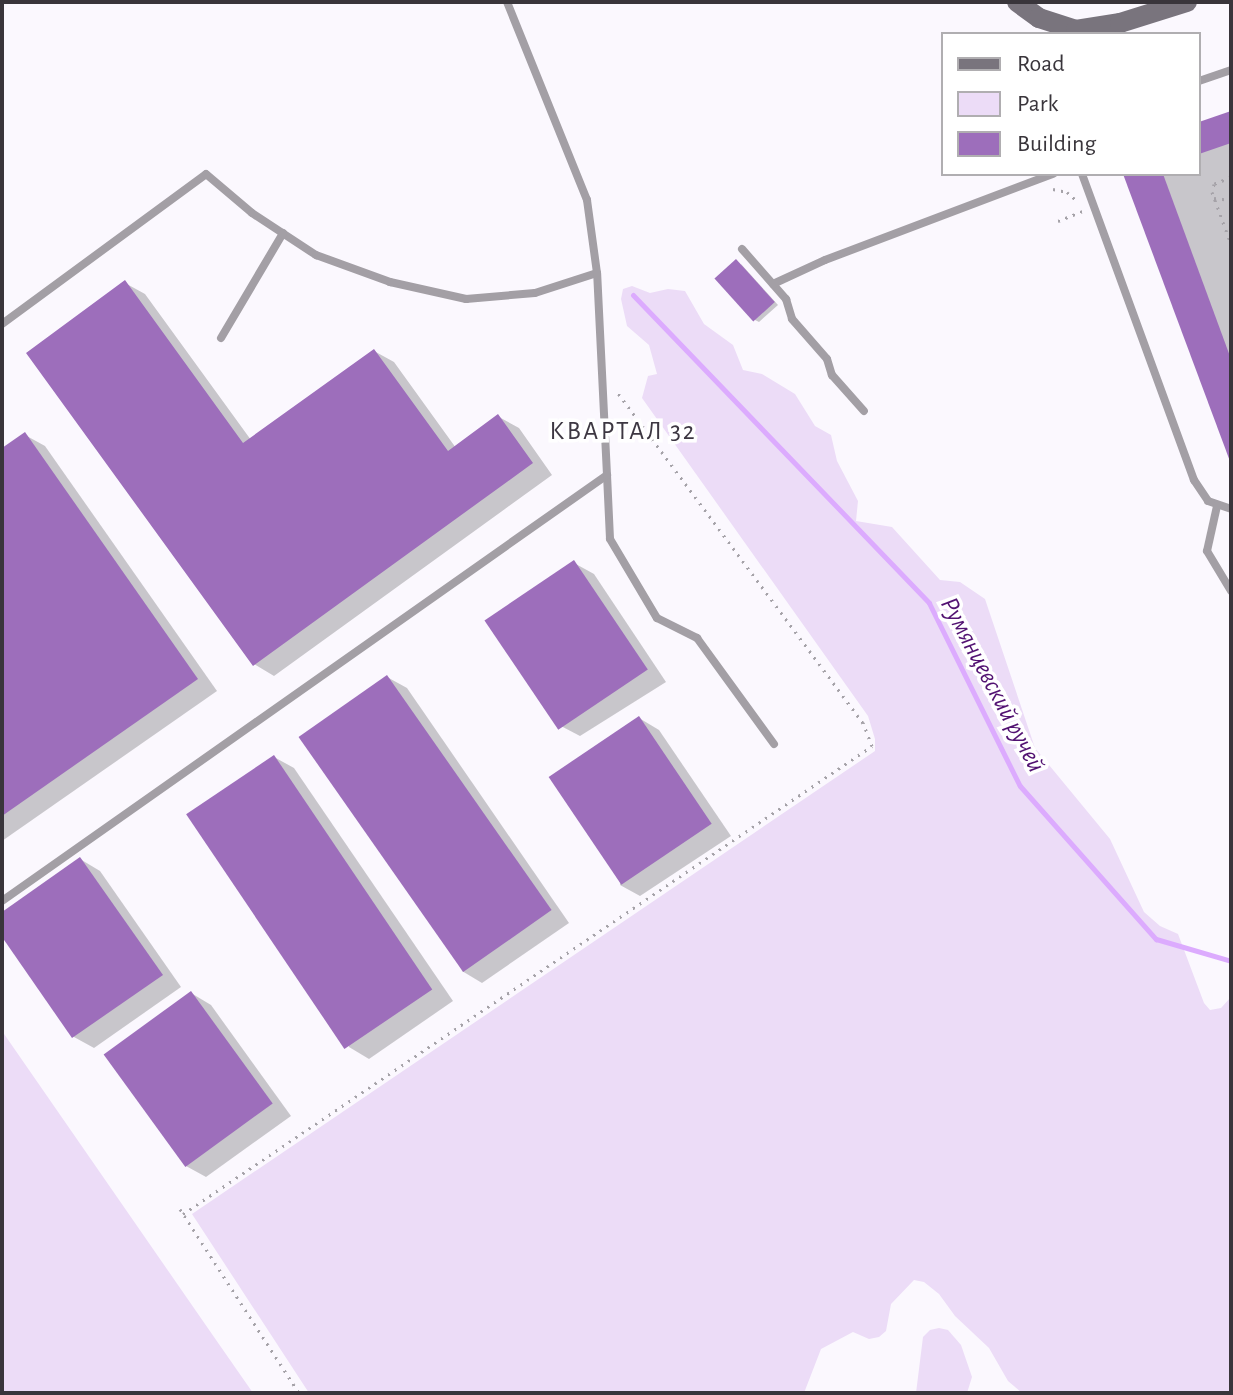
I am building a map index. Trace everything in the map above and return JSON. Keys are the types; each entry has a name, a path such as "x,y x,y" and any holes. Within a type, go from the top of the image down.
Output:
{"main road":[{"path":"1017,2 1057,30 1096,29 1187,2"}],"lane":[{"path":"507,2 587,200 597,273 610,539 657,618 697,638 774,744"},
{"path":"1201,80 1231,70"},
{"path":"2,324 206,174 252,213 316,255 390,282 466,299 535,293 597,273"},
{"path":"773,284 825,260 1048,176"},
{"path":"1083,176 1194,480 1201,494 1217,506 1231,509"},
{"path":"221,338 283,233"},
{"path":"742,249 786,299 792,319 827,359 832,375 864,411"},
{"path":"2,901 607,475"},
{"path":"1217,506 1207,551 1231,591"}],"path":[{"path":"1231,177 1214,184 1214,198 1231,244"},
{"path":"1046,190 1067,192 1084,212 1058,221"},
{"path":"1214,198 1231,200"},
{"path":"183,1214 872,746 863,723 601,372"},
{"path":"180,1209 299,1393"}],"green space":[{"path":"632,286 650,293 668,289 685,291 704,324 733,345 743,370 762,374 795,394 815,426 831,435 837,461 858,501 856,521 892,527 940,580 960,582 985,599 1035,748 1110,839 1144,912 1160,926 1178,934 1204,1003 1210,1010 1221,1008 1231,997 1231,1393 1022,1393 1008,1381 989,1348 955,1316 939,1294 924,1282 914,1280 891,1304 886,1331 879,1337 869,1339 853,1332 821,1349 804,1393 309,1393 192,1214 875,751 868,716 642,398 648,376 657,374 649,345 627,326 621,299 623,289"},
{"path":"2,1031 214,1337 253,1393 2,1393"},
{"path":"930,1330 948,1330 961,1345 972,1377 967,1393 916,1393 923,1337"}],"building":[{"path":"1231,111 1231,143 1201,153 1201,121"},
{"path":"1124,176 1164,176 1231,359 1231,464"},
{"path":"736,259 775,302 753,322 714,278"},
{"path":"125,280 243,443 374,349 448,451 498,414 533,463 253,666 26,353"},
{"path":"25,432 198,679 2,816 2,448"},
{"path":"574,560 648,669 558,730 484,620"},
{"path":"387,675 552,910 463,972 299,737"},
{"path":"639,716 712,824 621,885 549,777"},
{"path":"274,755 432,990 344,1049 186,814"},
{"path":"80,857 163,975 72,1038 2,937 2,912"},
{"path":"191,991 273,1103 185,1167 104,1054"}],"waterway":[{"name":"Румянцевский ручей","path":"633,295 929,603 1020,786 1156,939 1231,961"}],"district":[{"name":"КВАРТАЛ 32","path":"623,432"}]}
